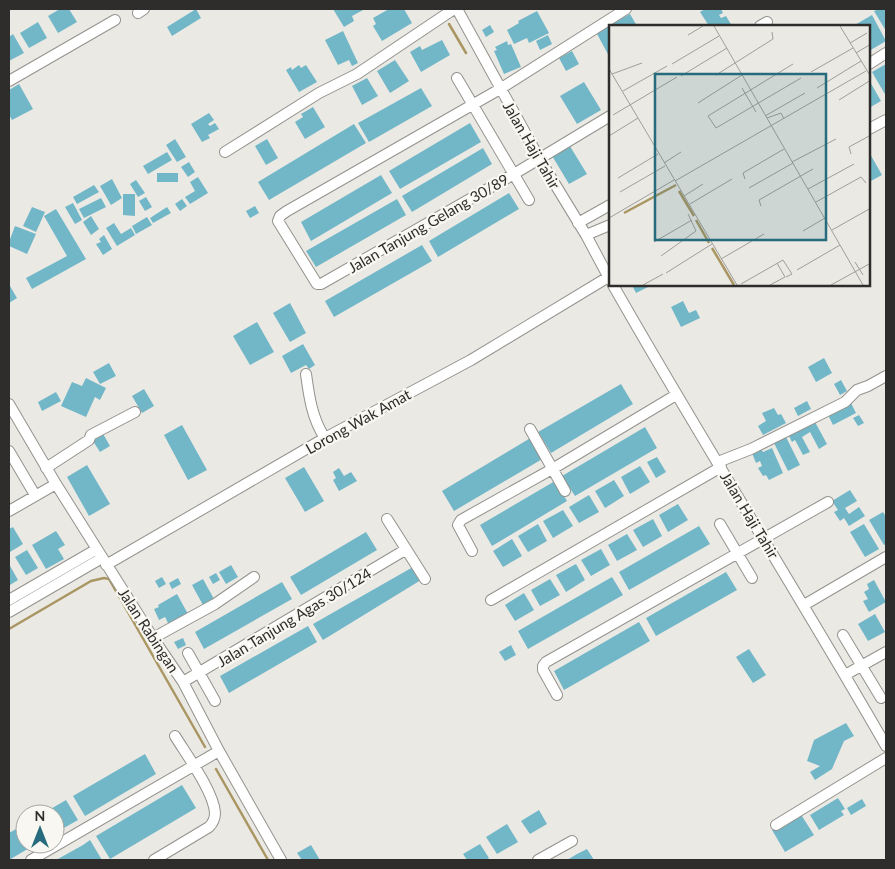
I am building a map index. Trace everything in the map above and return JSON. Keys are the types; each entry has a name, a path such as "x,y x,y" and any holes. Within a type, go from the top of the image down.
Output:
{"street":[{"name":"Jalan Haji Tahir","path":"455,9 609,278"},
{"path":"225,152 319,93 357,74 455,9"},
{"path":"473,105 626,9"},
{"path":"9,81 115,20"},
{"path":"870,63 886,54"},
{"path":"457,78 529,200"},
{"name":"Jalan Tanjung Gelang 30/89","path":"473,105 280,216 278,221 317,284 325,283 514,174 609,117"},
{"path":"870,128 886,120"},
{"path":"578,224 609,205"},
{"path":"586,235 609,225"},
{"name":"Lorong Wak Amat","path":"102,557 471,360 609,281"},
{"name":"Jalan Haji Tahir","path":"613,286 676,395 804,605 886,746"},
{"path":"306,374 317,426 324,438"},
{"path":"491,600 720,465 845,402 856,390 886,376"},
{"path":"472,551 458,525 461,520 554,468 676,395"},
{"name":"Jalan Rabingan","path":"9,404 13,424 46,468 153,638 183,682 219,751 281,860"},
{"path":"46,468 89,440 90,435 135,412"},
{"path":"530,429 554,468 565,491"},
{"path":"9,451 35,495"},
{"path":"9,511 56,484"},
{"path":"557,695 543,670 546,662 828,502"},
{"path":"387,519 425,579"},
{"path":"720,524 752,578"},
{"name":"Jalan Tanjung Agas 30/124","path":"183,682 405,550"},
{"path":"9,600 102,557"},
{"path":"9,612 102,557"},
{"path":"804,605 886,557"},
{"path":"153,638 215,604 254,577"},
{"path":"843,635 881,698"},
{"path":"845,675 886,652"},
{"path":"188,653 215,701"},
{"path":"154,860 209,827 213,822 215,810 210,796 175,736"},
{"path":"31,860 219,751"},
{"path":"776,825 886,758"},
{"path":"538,860 572,841"}],"building":[{"path":"60,9 69,9 77,22 58,33 48,16"},
{"path":"196,9 201,18 172,36 167,27"},
{"path":"333,9 365,9 352,16 354,21 344,27"},
{"path":"389,9 404,9 412,23 382,41 373,26 376,24 373,18"},
{"path":"705,9 721,9 723,13 719,15 721,18 726,16 731,25 708,25 700,12"},
{"path":"886,9 886,31 874,11"},
{"path":"537,11 549,33 529,43 527,38 514,44 507,30 519,23 518,21"},
{"path":"630,14 636,25 609,25"},
{"path":"872,15 886,41 870,50 870,25 855,25"},
{"path":"38,22 47,38 29,48 20,33"},
{"path":"490,25 494,32 486,37 482,30"},
{"path":"609,25 609,56 596,32"},
{"path":"343,31 358,63 352,66 349,60 338,65 325,40"},
{"path":"13,34 24,53 9,61 9,37"},
{"path":"548,35 552,44 540,50 536,41"},
{"path":"442,40 450,55 421,72 410,52 420,46 422,50"},
{"path":"507,41 508,45 511,44 521,67 504,74 494,51 497,50 495,47"},
{"path":"572,51 579,64 566,71 559,58"},
{"path":"395,60 409,81 390,93 377,71"},
{"path":"886,64 886,96 872,72"},
{"path":"299,65 301,68 306,65 317,82 299,92 286,70 291,67 292,70"},
{"path":"367,78 378,96 362,105 352,86"},
{"path":"584,82 601,110 577,124 560,96"},
{"path":"870,82 881,101 870,107"},
{"path":"19,84 33,109 12,120 9,115 9,90"},
{"path":"421,88 432,106 369,142 358,123"},
{"path":"313,107 325,127 305,139 295,122 303,117 301,114"},
{"path":"209,113 214,120 208,124 210,126 215,123 219,129 208,135 210,138 202,142 191,124"},
{"path":"470,123 481,142 400,189 389,171"},
{"path":"354,124 366,143 269,200 258,182"},
{"path":"175,139 186,157 177,162 166,145"},
{"path":"267,139 278,158 266,165 255,146"},
{"path":"568,143 587,174 569,184 551,154"},
{"path":"483,148 492,164 412,212 402,196"},
{"path":"167,152 172,160 148,174 143,166"},
{"path":"870,154 882,175 870,181"},
{"path":"189,162 195,172 188,177 181,167"},
{"path":"157,173 178,173 178,182 157,182"},
{"path":"381,175 392,193 311,241 301,222"},
{"path":"198,177 208,193 190,204 185,197 195,191 190,182"},
{"path":"112,179 122,198 111,205 100,186"},
{"path":"136,180 145,193 138,197 130,184"},
{"path":"94,185 99,192 77,204 73,197"},
{"path":"509,193 519,209 438,257 429,241"},
{"path":"123,194 135,194 135,216 123,215"},
{"path":"146,197 152,207 145,211 139,201"},
{"path":"101,198 106,207 84,218 79,209"},
{"path":"182,199 187,206 180,211 175,204"},
{"path":"397,199 406,215 316,267 306,251"},
{"path":"73,203 82,220 75,224 65,207"},
{"path":"255,206 259,213 250,218 246,211"},
{"path":"32,207 45,212 36,232 23,226"},
{"path":"167,207 171,213 153,223 150,218"},
{"path":"56,209 86,259 32,289 26,278 67,256 44,216"},
{"path":"91,216 99,229 91,235 83,222"},
{"path":"147,217 152,225 136,234 132,226"},
{"path":"114,223 121,234 131,228 135,235 117,246 106,228"},
{"path":"15,226 36,234 27,254 9,246"},
{"path":"104,235 112,249 103,255 96,244 101,242 99,239"},
{"path":"422,245 432,261 334,317 325,301"},
{"path":"632,286 650,286 636,293"},
{"path":"9,287 17,298 9,303"},
{"path":"683,301 689,313 696,310 700,318 681,327 671,307"},
{"path":"290,303 306,333 290,342 273,313"},
{"path":"257,322 274,352 250,365 233,336"},
{"path":"303,344 315,365 309,369 306,365 291,373 282,356"},
{"path":"824,358 832,373 816,382 808,367"},
{"path":"109,363 116,376 100,384 93,372"},
{"path":"86,378 106,388 100,400 95,397 86,417 61,406 72,382 82,386"},
{"path":"841,380 847,391 840,395 834,384"},
{"path":"621,384 633,404 551,453 538,432"},
{"path":"144,389 154,406 142,413 132,396"},
{"path":"56,392 61,401 42,411 38,402"},
{"path":"807,401 811,409 798,416 794,408"},
{"path":"851,403 856,413 833,425 828,415"},
{"path":"774,408 778,415 781,414 786,423 763,435 758,426 766,421 762,413"},
{"path":"859,415 864,423 858,426 853,418"},
{"path":"815,422 827,444 819,449 810,432 802,437 810,452 803,455 795,440 792,442 789,436"},
{"path":"182,425 207,470 188,480 164,435"},
{"path":"645,427 657,448 575,496 562,476"},
{"path":"102,432 110,446 100,452 91,438"},
{"path":"532,437 544,458 454,511 442,491"},
{"path":"786,437 800,465 788,471 774,443"},
{"path":"772,448 783,473 769,480 766,475 763,476 758,468 762,466 760,461 756,463 752,453 761,449 763,452"},
{"path":"657,457 666,472 656,478 647,462"},
{"path":"87,465 110,504 89,516 67,477"},
{"path":"640,466 650,482 630,494 621,477"},
{"path":"304,467 324,501 305,512 285,478"},
{"path":"339,468 344,476 351,472 357,481 339,491 333,480 336,478 333,472"},
{"path":"614,480 624,496 605,508 595,491"},
{"path":"555,481 567,501 492,546 480,525"},
{"path":"850,490 857,501 845,508 849,514 859,507 865,516 849,526 844,518 840,521 834,512 838,510 832,501"},
{"path":"589,495 599,512 579,523 569,507"},
{"path":"678,504 688,520 668,532 659,515"},
{"path":"563,510 573,526 553,538 543,521"},
{"path":"883,512 886,517 886,544 884,545 869,520"},
{"path":"653,519 662,536 643,547 633,530"},
{"path":"538,524 547,541 528,552 518,536"},
{"path":"864,524 879,549 865,557 850,532"},
{"path":"699,526 710,544 629,590 619,572"},
{"path":"13,527 23,544 10,552 9,529"},
{"path":"56,531 65,545 58,549 64,559 46,569 32,545"},
{"path":"366,532 377,550 301,595 290,577"},
{"path":"627,534 637,550 617,561 608,545"},
{"path":"512,539 522,556 503,567 493,551"},
{"path":"601,549 610,565 591,576 581,560"},
{"path":"27,550 38,568 26,575 15,557"},
{"path":"9,564 18,580 10,585 9,584"},
{"path":"576,564 585,580 566,592 556,575"},
{"path":"231,565 238,577 226,584 219,572"},
{"path":"413,567 421,580 323,640 313,624"},
{"path":"726,572 737,590 656,636 646,618"},
{"path":"216,573 220,580 213,584 209,577"},
{"path":"162,577 166,584 159,588 155,581"},
{"path":"612,577 623,595 528,649 518,631"},
{"path":"178,578 181,584 172,589 169,583"},
{"path":"203,579 214,599 203,605 192,585"},
{"path":"550,579 560,595 540,606 531,590"},
{"path":"874,580 886,602 869,612 863,601 868,599 864,592 869,589 867,584"},
{"path":"282,582 292,599 204,649 195,632"},
{"path":"524,593 534,610 515,621 505,605"},
{"path":"177,594 188,614 169,625 165,617 159,620 154,609"},
{"path":"875,614 885,632 868,641 858,624"},
{"path":"639,622 650,641 564,690 554,671"},
{"path":"308,626 317,642 229,693 220,676"},
{"path":"183,638 186,645 178,649 174,642"},
{"path":"511,645 516,655 505,661 499,652"},
{"path":"749,649 766,675 753,683 736,657"},
{"path":"846,723 854,736 844,741 832,769 815,780 810,772 820,766 807,761 814,740"},
{"path":"145,754 156,774 85,816 73,796"},
{"path":"182,785 196,808 110,859 96,836"},
{"path":"838,798 845,809 841,811 844,815 819,830 810,815"},
{"path":"862,799 866,806 851,815 847,808"},
{"path":"66,800 78,820 65,827 65,804 59,804"},
{"path":"539,810 547,824 530,834 521,821"},
{"path":"800,813 814,835 785,852 772,830"},
{"path":"507,824 518,842 497,854 486,837"},
{"path":"15,830 15,854 19,854 9,860 9,833"},
{"path":"90,840 102,860 56,860 83,845"},
{"path":"480,844 489,858 486,860 467,860 463,854"},
{"path":"311,845 320,860 302,860 297,853"},
{"path":"587,849 594,860 567,860 577,854"}],"waterway":[{"path":"449,24 466,53"},
{"path":"9,629 91,581 104,578 109,579 205,747"},
{"path":"216,769 268,860"}]}
